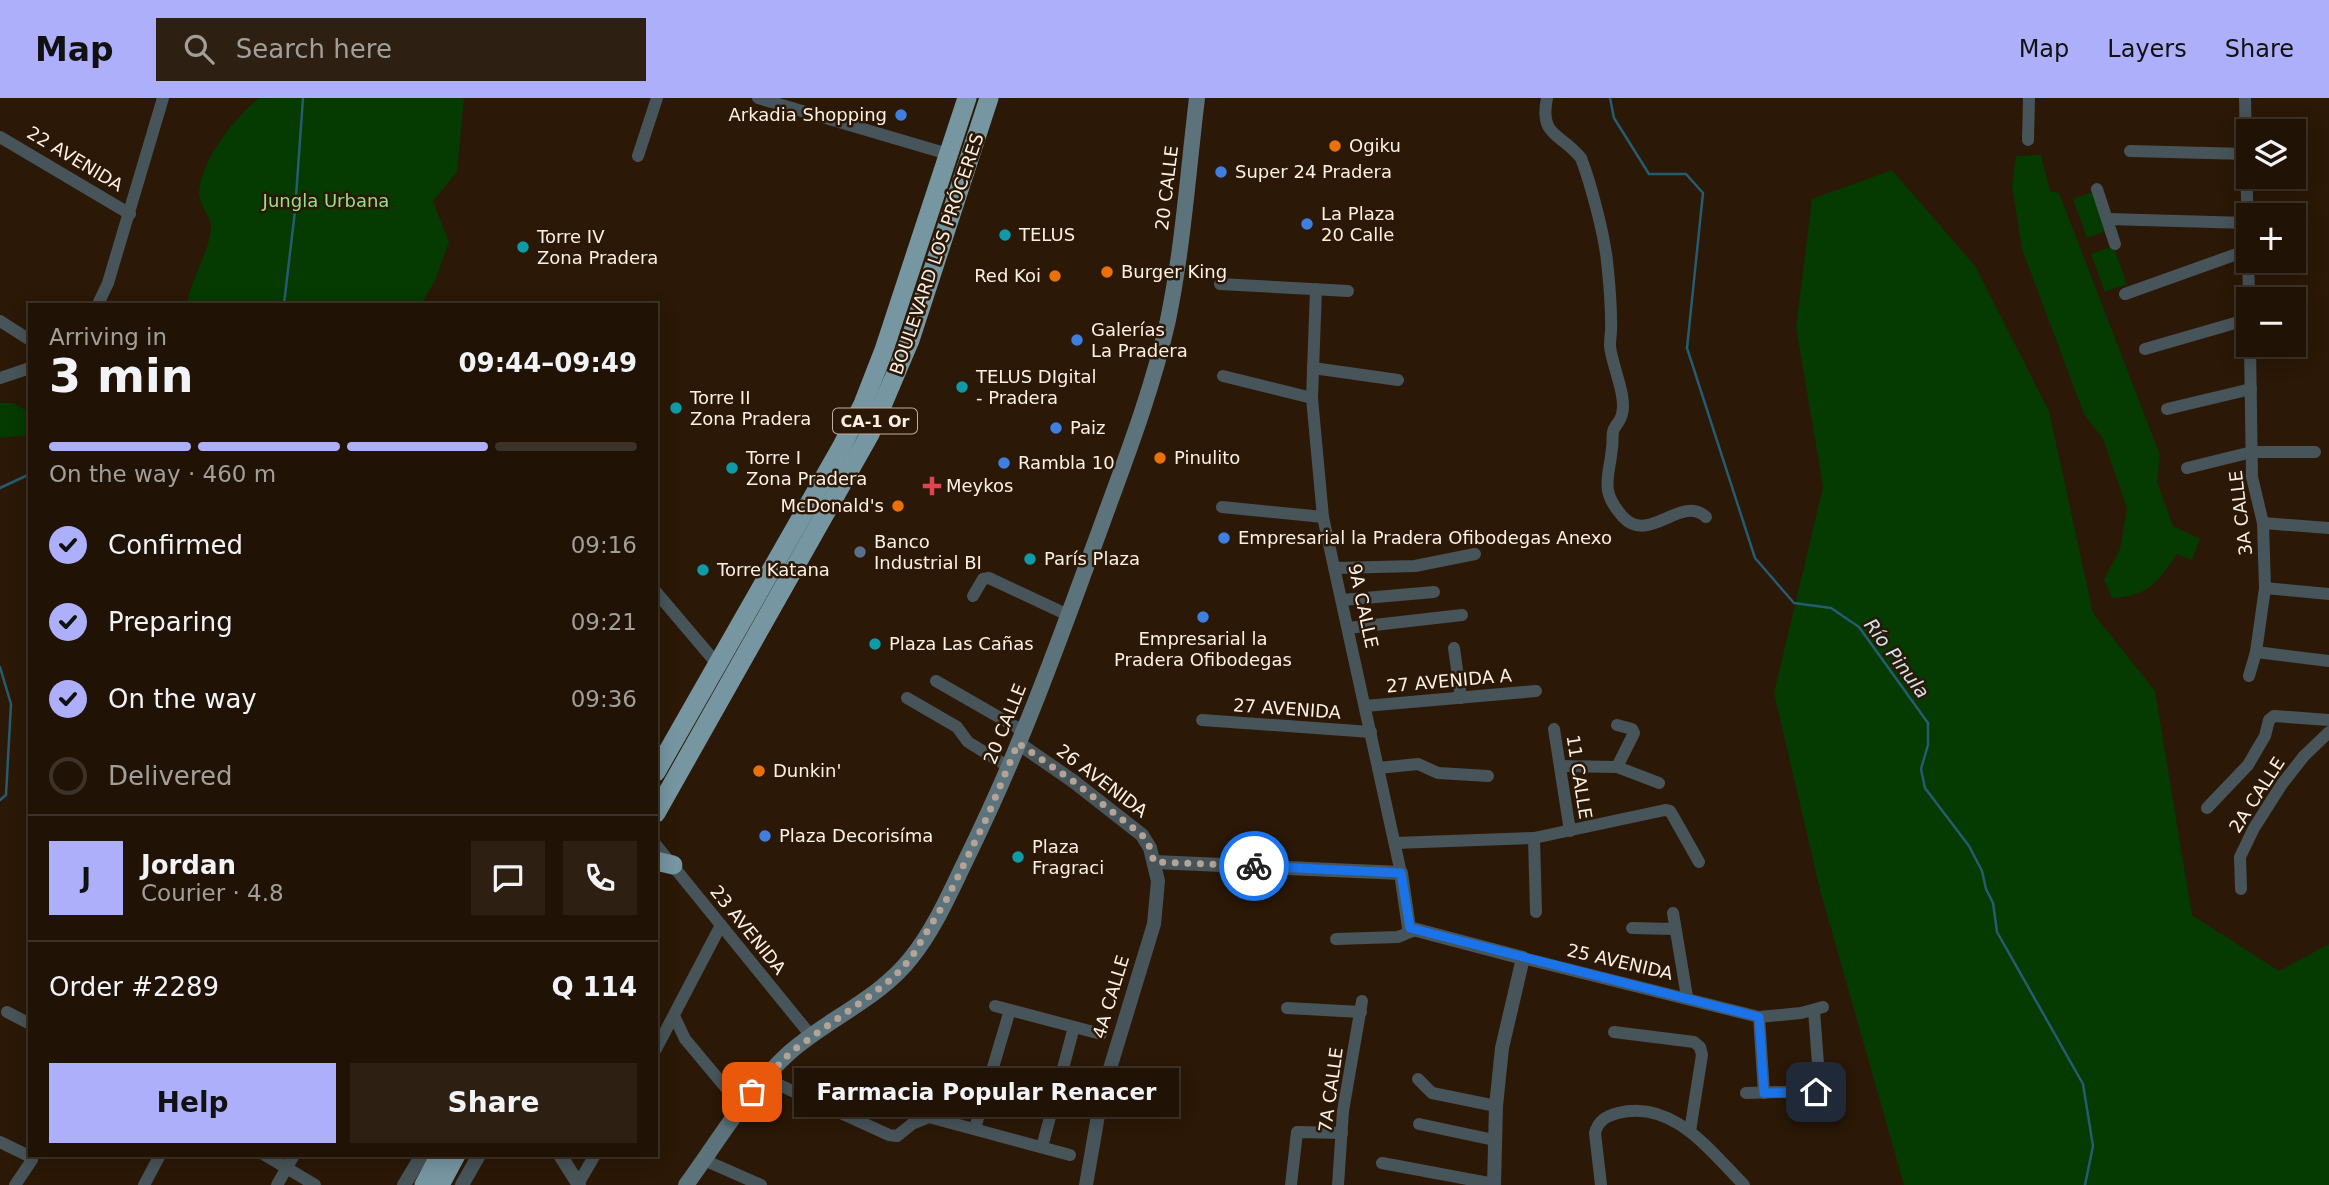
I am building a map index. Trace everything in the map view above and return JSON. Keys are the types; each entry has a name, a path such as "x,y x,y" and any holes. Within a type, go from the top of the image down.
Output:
{"highway":[{"name":"BOULEVARD LOS PRÓCERES","path":"658,769 863,404 884,350 967,98"},
{"name":"BOULEVARD LOS PRÓCERES","path":"658,809 870,434 910,340 989,98"},
{"path":"424,1185 430,1157"},
{"path":"440,1185 455,1157"},
{"path":"452,1185 466,1157"}],"main road":[{"name":"20 CALLE","path":"686,1185 764,1078 792,1051 894,977 911,958 948,897 1021,737 1144,402 1167,322 1178,262 1197,98"}],"street":[{"path":"98,303 108,283 130,214 163,98"},
{"path":"638,156 657,98"},
{"path":"758,98 948,154"},
{"path":"1547,98 1547,128 1552,135 1571,145 1586,169 1607,257 1610,344 1623,403 1622,414 1613,430 1613,448 1605,482 1612,503 1625,520 1641,525 1657,523 1691,509 1700,511 1706,517"},
{"path":"2028,140 2029,98"},
{"path":"2245,98 2245,119"},
{"name":"22 AVENIDA","path":"0,137 130,214"},
{"path":"2130,151 2236,154"},
{"path":"2097,188 2115,244"},
{"path":"2107,219 2236,223"},
{"path":"2125,294 2236,254"},
{"path":"1220,284 1348,291"},
{"name":"9A CALLE","path":"1316,289 1312,398 1323,517 1412,929"},
{"path":"0,321 28,339"},
{"path":"2145,349 2236,323"},
{"name":"3A CALLE","path":"2249,676 2256,652 2265,588 2263,523 2252,477 2250,357"},
{"path":"1313,368 1398,380"},
{"path":"0,378 28,369"},
{"path":"1223,376 1312,398"},
{"path":"2167,409 2251,388"},
{"path":"2187,468 2252,452 2315,452"},
{"path":"1222,507 1323,517"},
{"path":"2263,523 2329,528"},
{"path":"1335,568 1415,566 1475,554"},
{"path":"973,596 983,579 989,578 1068,615"},
{"path":"2265,588 2329,594"},
{"path":"1342,600 1434,592"},
{"path":"658,594 718,665"},
{"path":"1348,628 1462,615"},
{"path":"1454,648 1461,698"},
{"path":"2256,652 2329,661"},
{"path":"936,681 1021,737"},
{"name":"27 AVENIDA A","path":"1365,706 1536,691"},
{"path":"907,698 957,727 968,742 1009,767"},
{"path":"2207,808 2248,765 2273,716 2329,720"},
{"name":"27 AVENIDA","path":"1202,720 1371,732"},
{"path":"1617,725 1632,729 1634,733 1617,767"},
{"name":"11 CALLE","path":"1554,729 1570,831"},
{"name":"2A CALLE","path":"2241,889 2240,857 2254,828 2296,765 2329,732"},
{"name":"26 AVENIDA","path":"1021,737 1142,835 1148,842 1154,862"},
{"path":"1378,768 1418,764 1438,773 1488,776"},
{"path":"1560,766 1617,767 1659,783"},
{"path":"1395,843 1534,838 1634,822 1665,810 1670,811 1699,862"},
{"path":"1534,838 1536,912"},
{"path":"1154,862 1401,873"},
{"name":"4A CALLE","path":"1086,1185 1101,1098 1154,924 1158,881 1154,862"},
{"name":"23 AVENIDA","path":"664,863 721,925 812,1037"},
{"path":"1674,914 1687,997"},
{"path":"658,1047 721,925"},
{"path":"1632,928 1675,929"},
{"path":"1336,939 1398,937 1412,929"},
{"name":"25 AVENIDA","path":"1412,929 1759,1017 1818,1008 1821,1088 1816,1092 1764,1093"},
{"path":"1382,1163 1494,1185 1494,1140 1502,1048 1523,958"},
{"path":"995,1006 1101,1034"},
{"name":"7A CALLE","path":"1287,1009 1362,1006 1343,1111 1338,1185"},
{"path":"975,1128 1010,1010"},
{"path":"7,1012 28,1023"},
{"path":"674,1016 685,1039 741,1106"},
{"path":"1746,1093 1764,1093 1759,1017"},
{"path":"1042,1147 1074,1027"},
{"path":"1614,1032 1694,1042 1700,1047 1702,1055 1690,1131"},
{"path":"658,1050 685,1039"},
{"path":"764,1078 888,1135 897,1136 912,1124 929,1117 1070,1155"},
{"path":"1418,1079 1432,1093 1496,1106"},
{"path":"1601,1185 1595,1133 1597,1126 1609,1115 1626,1111 1650,1111 1675,1120 1690,1131 1744,1185"},
{"path":"1419,1124 1494,1140"},
{"path":"1291,1185 1297,1132 1342,1133"},
{"path":"0,1142 28,1156"},
{"path":"15,1185 32,1160 31,1157"},
{"path":"144,1185 159,1157"},
{"path":"268,1157 315,1185"},
{"path":"277,1185 293,1157"},
{"path":"404,1185 428,1157"},
{"path":"461,1185 478,1157"},
{"path":"561,1157 578,1184 593,1157"},
{"path":"704,1160 761,1185"}],"green space":[{"name":"Jungla Urbana","path":"259,98 464,98 457,172 433,201 449,242 435,281 422,303 187,303 210,237 209,219 199,196 202,179 213,153 239,117"},
{"path":"2041,155 2050,191 2059,193 2160,455 2157,482 2173,526 2200,539 2192,560 2177,554 2151,586 2125,597 2112,598 2104,580 2120,549 2127,508 2103,439 2084,414 2022,249 2012,186 2016,156"},
{"path":"1892,170 1975,266 2049,411 2093,613 2155,691 2192,915 2279,971 2329,944 2329,1185 1904,1185 1820,890 1774,693 1823,487 1796,327 1812,199"},
{"path":"2095,191 2109,230 2087,238 2073,199"},
{"path":"2113,246 2127,284 2105,292 2091,254"},
{"path":"0,403 13,403 28,411 28,435 0,438"}],"waterway":[{"path":"284,303 295,211 303,98"},
{"name":"Río Pinula","path":"1610,98 1614,118 1649,174 1686,174 1703,193 1687,348 1755,558 1794,603 1831,608 1859,627 1928,723 1928,745 1921,769 1925,788 1969,846 1982,871 1993,903 1997,932 2083,1084 2093,1146 2085,1185"},
{"path":"0,488 28,475"},
{"path":"0,667 11,704 6,795 0,800"}],"way so far":[{"path":"752,1092 792,1051 871,995 894,977 911,958 948,897 988,815 1018,743 1073,781 1142,835 1148,842 1154,862 1254,866"}],"place":[{"name":"Arkadia Shopping","path":"901,115"},
{"name":"Ogiku","path":"1335,146"},
{"name":"Super 24 Pradera","path":"1221,172"},
{"name":"La Plaza 20 Calle","path":"1307,224"},
{"name":"TELUS","path":"1005,235"},
{"name":"Torre IV Zona Pradera","path":"523,247"},
{"name":"Burger King","path":"1107,272"},
{"name":"Red Koi","path":"1055,276"},
{"name":"Galerías La Pradera","path":"1077,340"},
{"name":"TELUS DIgital - Pradera","path":"962,387"},
{"name":"Torre II Zona Pradera","path":"676,408"},
{"name":"Paiz","path":"1056,428"},
{"name":"Pinulito","path":"1160,458"},
{"name":"Rambla 10","path":"1004,463"},
{"name":"Torre I Zona Pradera","path":"732,468"},
{"name":"Meykos","path":"932,486"},
{"name":"McDonald's","path":"898,506"},
{"name":"Empresarial la Pradera Ofibodegas Anexo","path":"1224,538"},
{"name":"Banco Industrial BI","path":"860,552"},
{"name":"París Plaza","path":"1030,559"},
{"name":"Torre Katana","path":"703,570"},
{"name":"Empresarial la Pradera Ofibodegas","path":"1203,617"},
{"name":"Plaza Las Cañas","path":"875,644"},
{"name":"Dunkin'","path":"759,771"},
{"name":"Plaza Decorisíma","path":"765,836"},
{"name":"Plaza Fragraci","path":"1018,857"},
{"name":"Farmacia Popular Renacer","path":"752,1092"}],"route":[{"path":"1254,866 1401,873 1409,928 1759,1017 1764,1093 1816,1092"}]}
